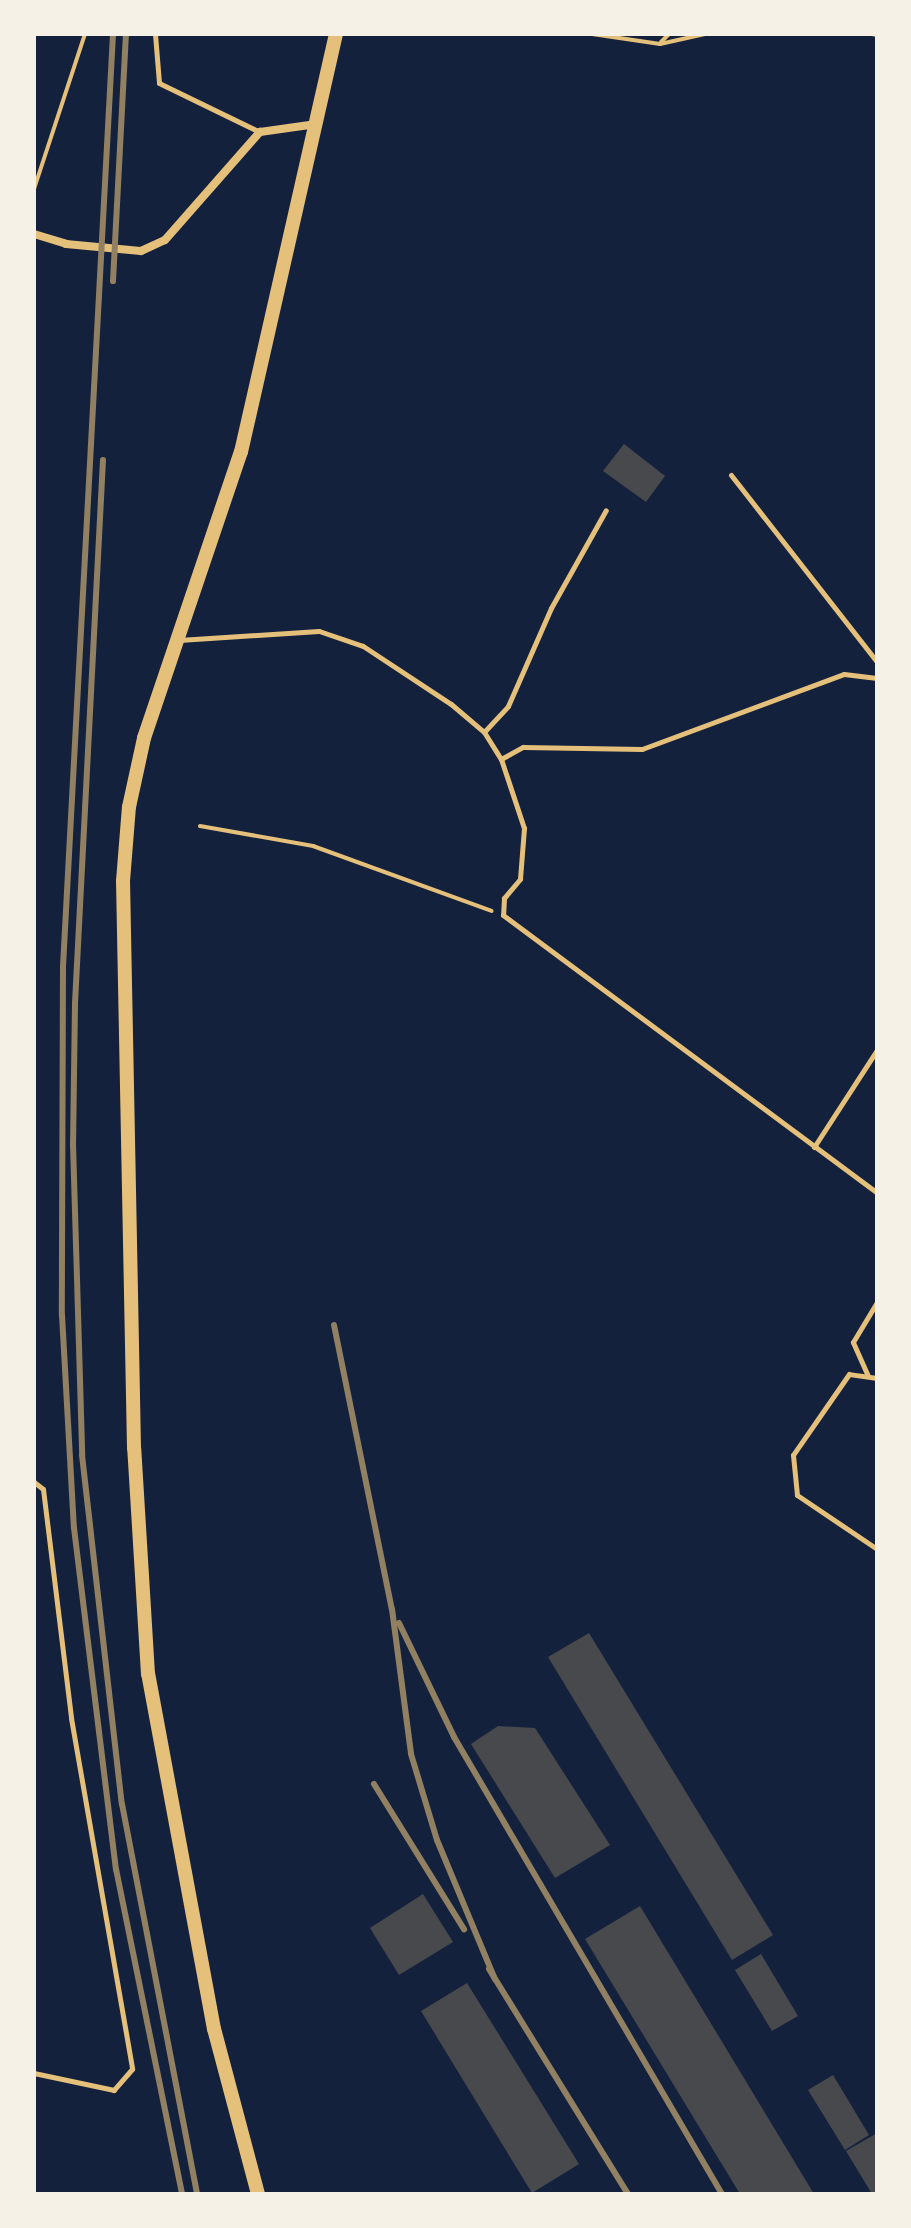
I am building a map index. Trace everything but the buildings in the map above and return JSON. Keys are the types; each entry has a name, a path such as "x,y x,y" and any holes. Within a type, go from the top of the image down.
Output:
{"main road":[{"path":"258,2194 214,2029 148,1674 134,1448 123,881 129,807 144,738 241,452 336,34"}],"street":[{"path":"34,234 66,244 141,251 165,240 260,132 317,124"}],"lane":[{"path":"155,34 159,83 260,132"},
{"path":"731,475 877,662"},
{"path":"484,732 508,706 551,608 606,510"},
{"path":"176,640 319,631 363,646 484,732 501,759 524,828 520,879 504,898 503,915 877,1193"},
{"path":"501,759 523,747 642,749 844,674 877,678"},
{"path":"814,1147 877,1050"},
{"path":"869,1377 853,1342 877,1302"},
{"path":"877,1378 849,1374 793,1455 797,1495 877,1549"},
{"path":"34,1482 43,1489 71,1718 132,2069 114,2090 34,2073"}],"path":[{"path":"34,189 85,34"},
{"path":"592,34 660,44 705,34"},
{"path":"660,44 669,34"},
{"path":"200,826 313,846 503,915"}],"railway":[{"path":"113,34 63,967 62,1315 74,1528 116,1869 182,2194"},
{"path":"113,281 126,34"},
{"path":"103,460 75,1004 73,1144 82,1455 122,1804 197,2194"},
{"path":"334,1325 392,1609 411,1754 437,1840 495,1979"},
{"path":"399,1623 454,1737 722,2194"},
{"path":"374,1784 464,1929"},
{"path":"489,1969 628,2194"}]}
